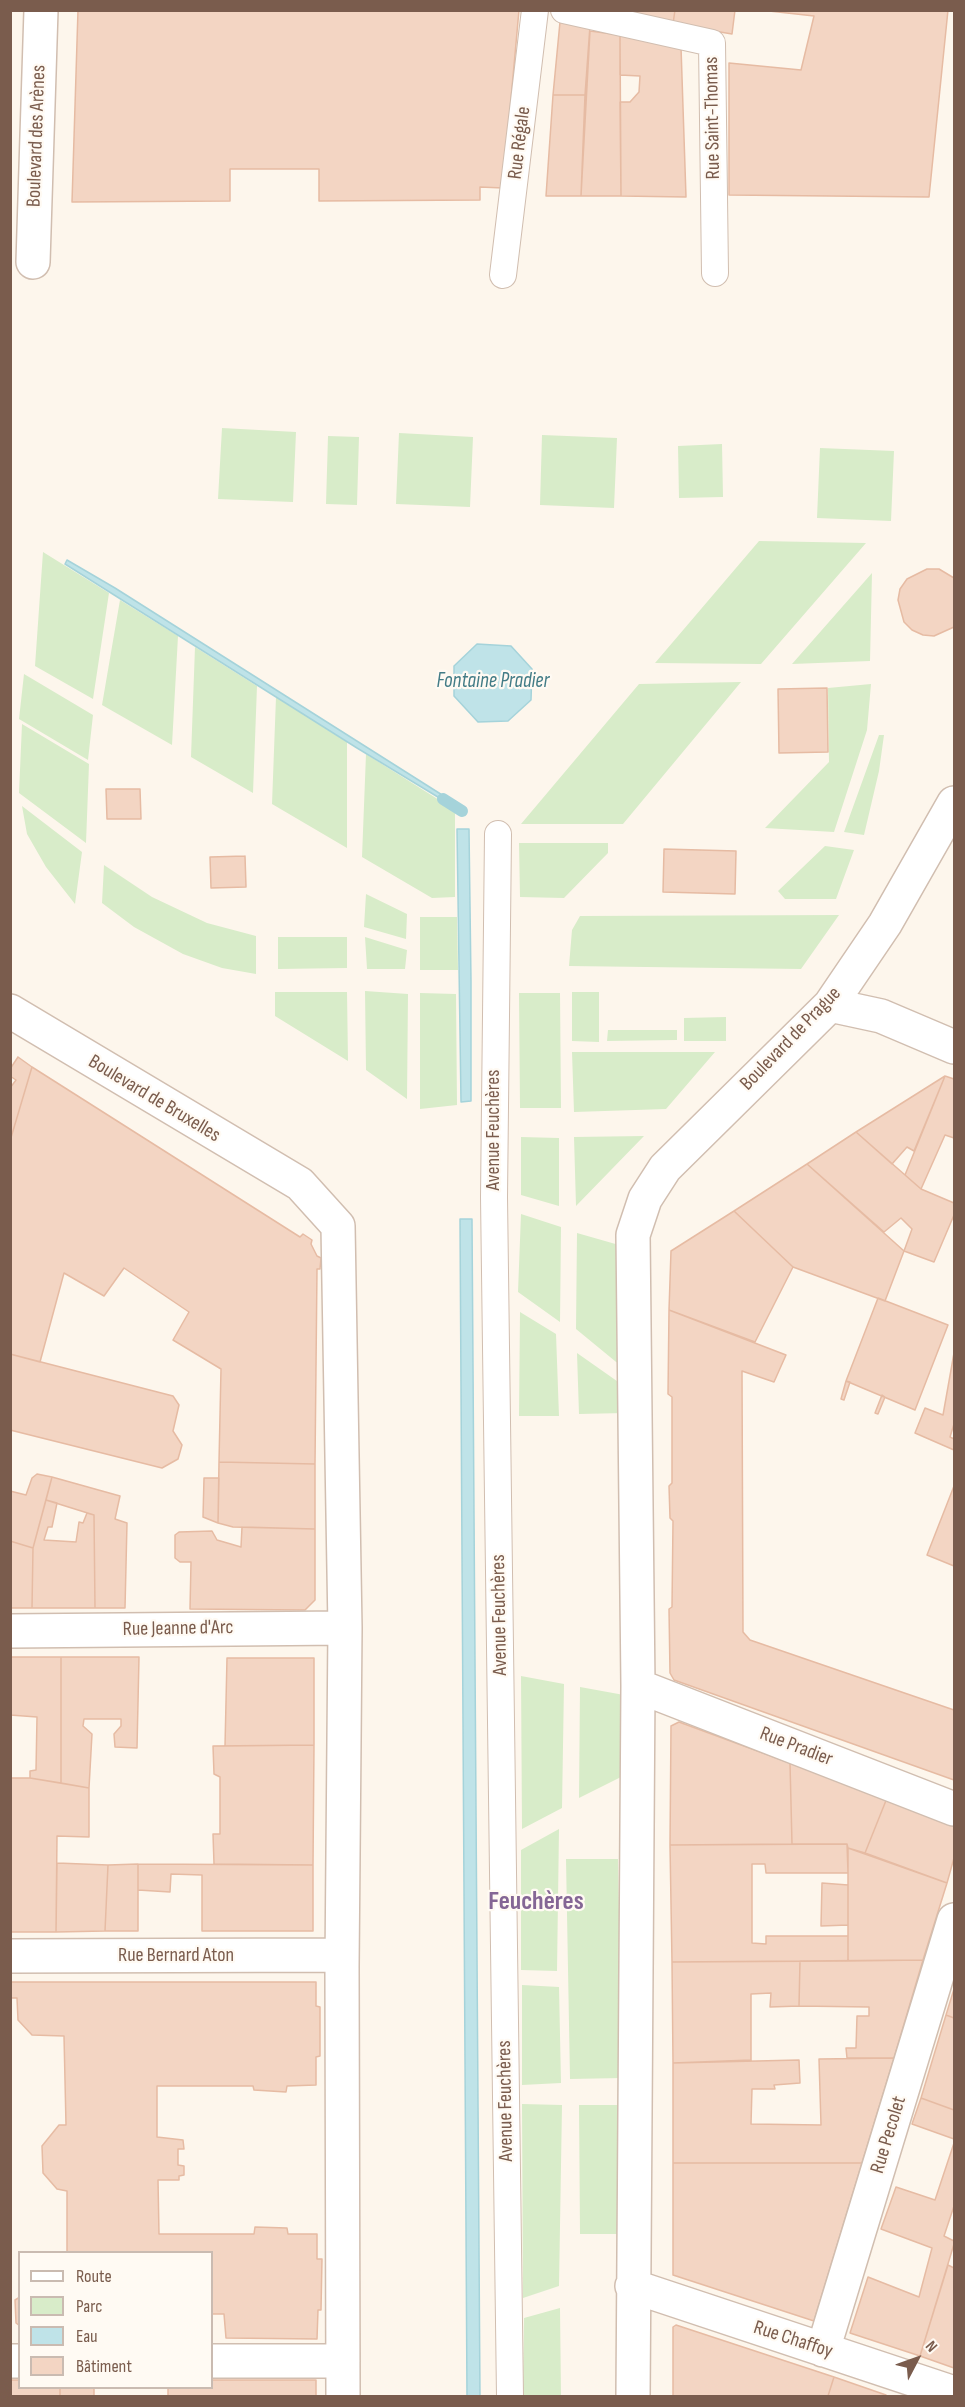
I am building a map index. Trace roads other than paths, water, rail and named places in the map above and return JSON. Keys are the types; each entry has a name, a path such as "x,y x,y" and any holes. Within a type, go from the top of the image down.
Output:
{"street":[{"name":"Boulevard des Arènes","path":"33,262 41,10"},
{"name":"Rue Régale","path":"503,275 535,10"},
{"name":"Rue Saint-Thomas","path":"564,10 712,42 715,273"},
{"name":"Boulevard de Prague","path":"638,1686 633,1234 645,1199 665,1168 830,1005 885,924 954,803"},
{"name":"Avenue Feuchères","path":"498,834 494,1197 510,2397"},
{"path":"10,996 53,1038"},
{"path":"830,1005 881,1016 954,1047"},
{"name":"Boulevard de Bruxelles","path":"10,1011 300,1184 338,1226 345,1628"},
{"path":"343,2397 342,1955 345,1628"},
{"name":"Rue Jeanne d'Arc","path":"10,1631 345,1628"},
{"path":"633,2397 638,1686"},
{"name":"Rue Pradier","path":"638,1686 954,1809"},
{"name":"Rue Pecolet","path":"823,2349 954,1920"},
{"name":"Rue Bernard Aton","path":"10,1956 342,1955"},
{"name":"Rue Chaffoy","path":"632,2286 954,2393"},
{"path":"213,2361 343,2361"}],"water":[{"path":"67,560 458,805 456,808 357,748 65,564"},
{"name":"Fontaine Pradier","path":"477,644 511,646 532,669 531,700 508,721 478,722 454,696 454,666"},
{"path":"457,829 469,829 471,1101 461,1102"},
{"path":"460,1219 472,1219 480,2396 467,2396"}],"waterway":[{"path":"443,799 462,811"}],"district":[{"name":"Feuchères","path":"536,1902"}]}
